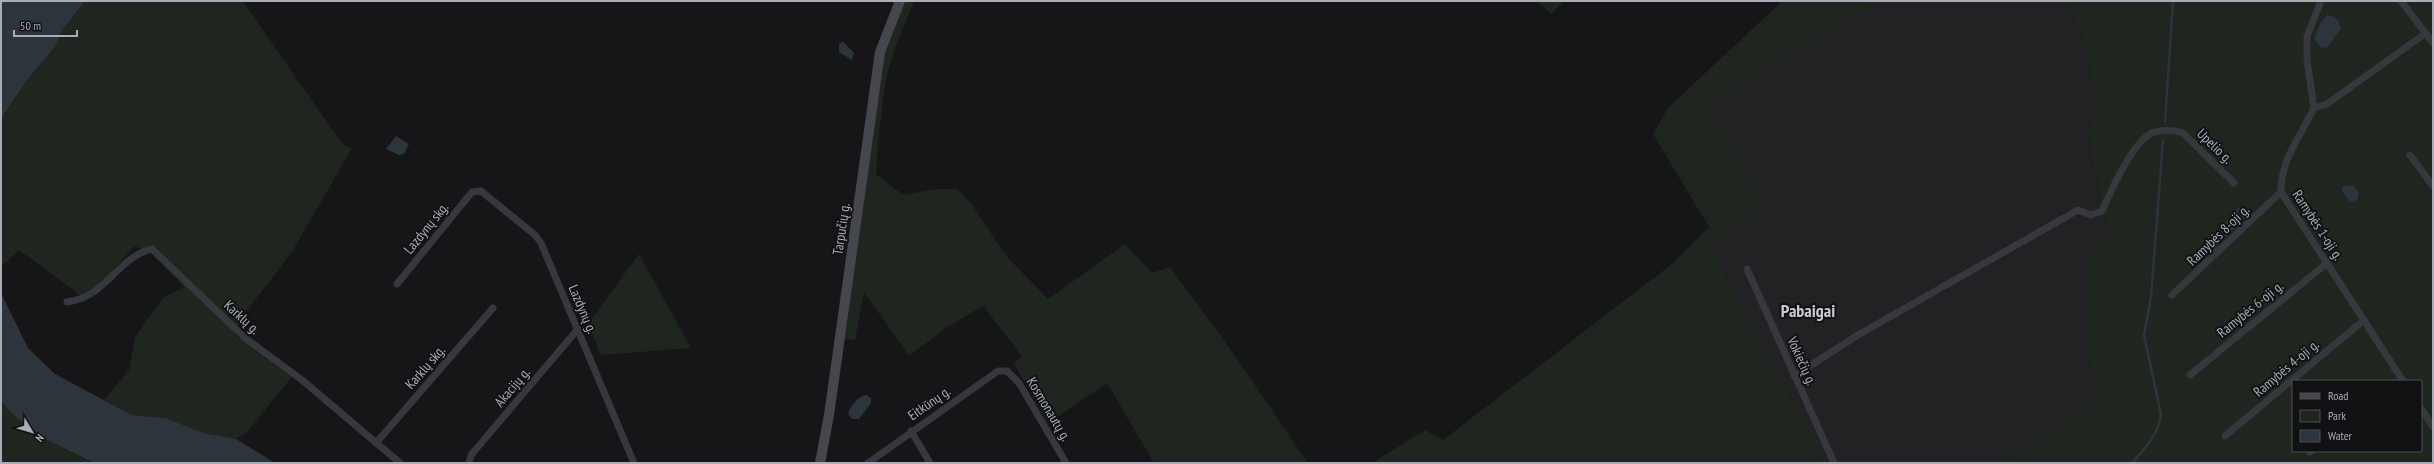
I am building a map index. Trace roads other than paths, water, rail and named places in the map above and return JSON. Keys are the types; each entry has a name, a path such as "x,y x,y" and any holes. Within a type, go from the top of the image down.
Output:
{"main road":[{"name":"Tarpučių g.","path":"820,463 830,407 880,52 900,1"}],"street":[{"path":"2321,1 2308,36 2307,60 2314,108 2327,104 2426,33"},
{"path":"2401,1 2433,43"},
{"name":"Ramybės 1-oji g.","path":"2314,108 2285,162 2281,179 2281,192 2401,380"},
{"name":"Upelio g.","path":"1794,376 1858,335 2078,210 2091,215 2102,211 2127,162 2142,140 2156,131 2177,131 2183,134 2234,182"},
{"path":"2410,155 2433,186"},
{"name":"Lazdynų skg.","path":"398,284 476,190"},
{"name":"Lazdynų g.","path":"476,190 487,196 536,235 541,243 634,463"},
{"name":"Ramybės 8-oji g.","path":"2172,295 2281,192"},
{"name":"Karklų g.","path":"67,302 87,298 100,289 134,256 152,249 245,338 302,380 400,463"},
{"name":"Ramybės 6-oji g.","path":"2190,375 2327,263"},
{"name":"Vokiečių g.","path":"1747,269 1834,463"},
{"name":"Karklų skg.","path":"376,443 492,308"},
{"name":"Ramybės 4-oji g.","path":"2224,436 2364,320"},
{"name":"Akacijų g.","path":"469,463 471,455 578,329"},
{"name":"Eitkūnų g.","path":"868,463 911,431 998,371 1007,371"},
{"name":"Kosmonautų g.","path":"1007,371 1019,383 1066,463"},
{"path":"2422,410 2433,427"},
{"path":"911,431 930,463"}],"water":[{"path":"1,1 85,1 63,29 54,48 27,80 1,119"},
{"path":"2327,15 2333,16 2337,19 2341,29 2327,48 2320,47 2314,39 2320,24"},
{"path":"843,42 854,53 852,60 839,52 839,44"},
{"path":"396,136 409,144 404,154 399,155 386,149"},
{"path":"2343,186 2354,186 2359,194 2357,200 2350,202 2342,190"},
{"path":"2239,207 2244,211 2245,217 2225,237 2219,229"},
{"path":"2211,237 2219,243 2219,246 2210,255 2204,246"},
{"path":"1,293 28,348 55,374 132,415 166,418 203,433 236,439 275,463 94,463 47,440 12,414 1,401"},
{"path":"866,395 871,398 871,403 859,419 852,419 848,414 851,408 857,399"}],"waterway":[{"path":"2165,122 2173,1"},
{"path":"2132,463 2154,435 2161,415 2144,335 2151,297 2163,140"}],"district":[{"name":"Pabaigai","path":"1808,311"}]}
